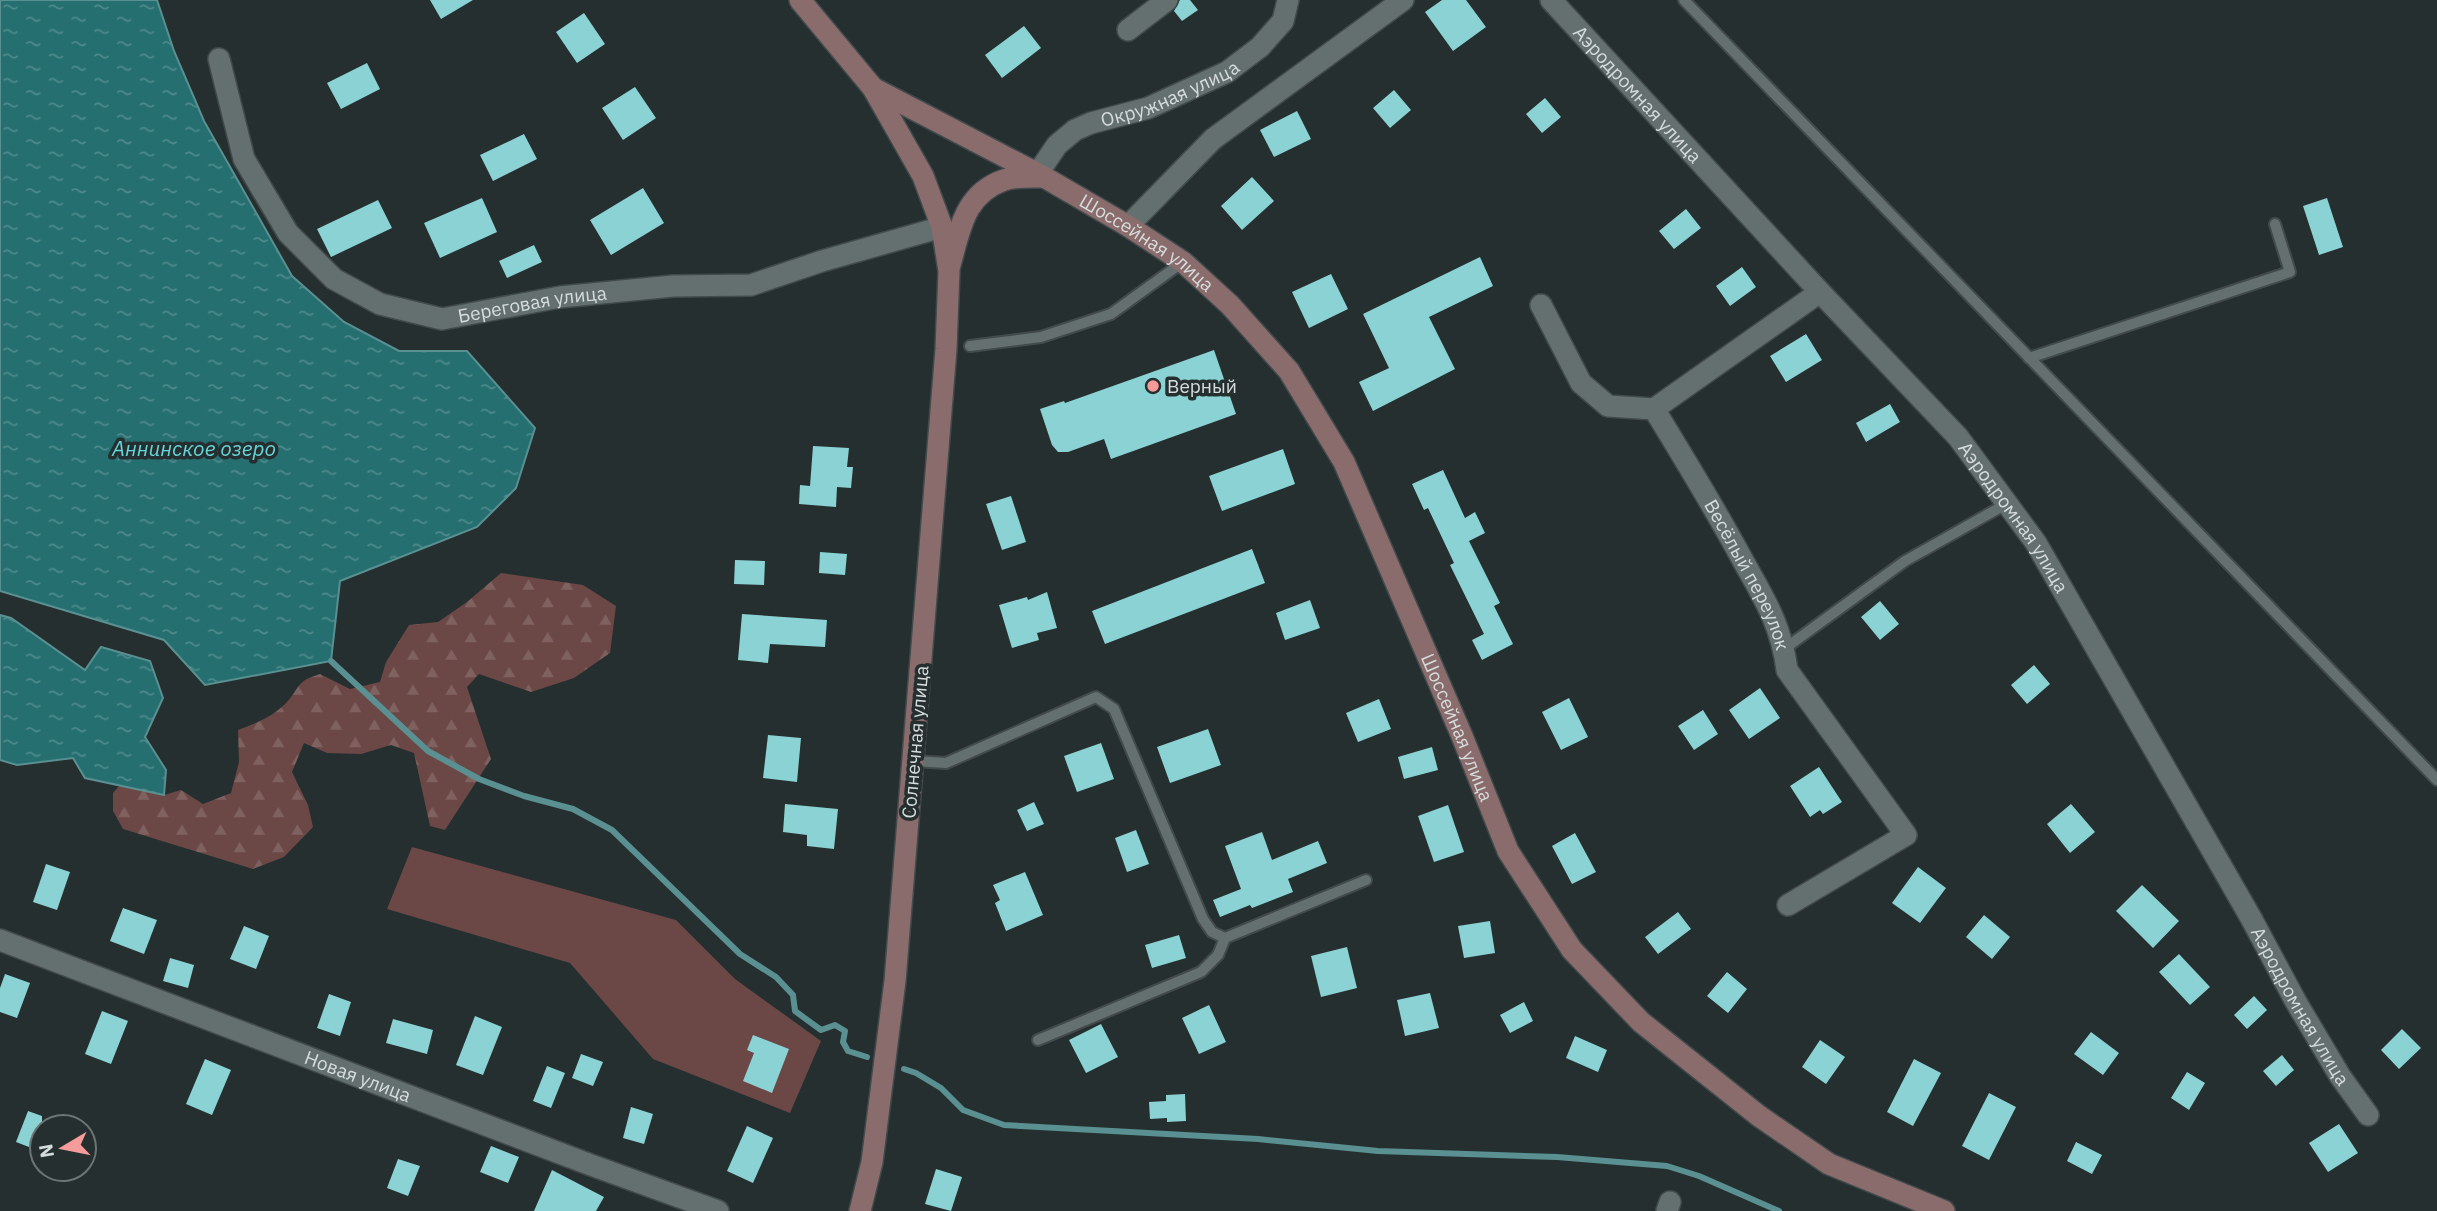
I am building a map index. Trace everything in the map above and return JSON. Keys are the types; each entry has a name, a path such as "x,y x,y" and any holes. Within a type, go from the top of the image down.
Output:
{"main road":[{"path":"800,0 873,89 923,176 942,227 949,271"},
{"name":"Шоссейная улица","path":"873,89 1041,175 1128,226 1183,262 1230,305 1289,372 1343,462 1462,736 1508,851 1572,950 1641,1022 1759,1116 1829,1164 1944,1211"},
{"path":"949,271 967,209 989,187 1006,179 1041,175"},
{"name":"Солнечная улица","path":"860,1211 872,1162 895,981 946,349 949,271"}],"street":[{"path":"1128,30 1167,0"},
{"name":"Окружная улица","path":"1041,175 1057,145 1075,130 1148,108 1227,72 1260,47 1283,21 1288,0"},
{"path":"1128,226 1213,139 1403,0"},
{"name":"Аэродромная улица","path":"1551,0 1820,292 1958,437 2008,503 2036,543 2251,918 2296,1002 2340,1076 2368,1115"},
{"name":"Береговая улица","path":"219,59 244,159 288,233 334,279 380,304 442,318 572,296 673,286 751,285 822,261 942,227"},
{"path":"1541,305 1581,383 1608,406 1654,409 1820,292"},
{"name":"Весёлый переулок","path":"1654,409 1711,502 1776,622 1787,670 1906,835 1788,905"},
{"name":"Новая улица","path":"0,940 718,1211"}],"lane":[{"path":"1684,0 2437,780"},
{"path":"2029,358 2290,272 2275,224"},
{"path":"970,346 1041,337 1111,314 1183,262"},
{"path":"1784,649 1905,561 2008,503"},
{"path":"914,761 946,763 1096,697 1114,709 1203,919 1212,932 1225,938"},
{"path":"1038,1040 1201,972 1218,955 1225,938 1366,880"}],"green space":[{"path":"501,573 583,585 616,606 610,653 574,678 531,692 479,674 467,687 491,759 445,830 430,826 414,753 391,745 361,754 327,753 304,743 292,772 308,805 313,827 284,857 253,869 123,829 113,811 113,793 120,785 164,795 181,790 203,804 231,793 239,762 238,730 276,712 303,682 320,674 350,689 380,682 386,662 409,625 438,622"},
{"path":"412,847 676,920 735,979 821,1041 790,1113 653,1059 570,963 387,909"}],"water":[{"name":"Аннинское озеро","path":"0,0 157,0 174,51 204,121 292,276 344,322 399,351 467,351 535,428 516,488 477,527 340,581 331,661 205,685 164,640 0,591"},
{"path":"0,615 11,618 85,670 101,647 150,661 163,698 145,737 166,770 164,795 85,778 73,758 17,765 0,760"}],"building":[{"path":"430,0 473,0 441,19"},
{"path":"1180,0 1190,0 1198,10 1182,21 1174,11"},
{"path":"1442,0 1466,0 1486,27 1453,51 1425,12"},
{"path":"584,13 605,44 577,63 556,32"},
{"path":"1024,26 1041,48 1002,78 985,55"},
{"path":"367,63 380,89 341,109 327,83"},
{"path":"635,87 656,118 623,140 602,108"},
{"path":"1394,90 1411,110 1390,128 1373,108"},
{"path":"1545,98 1561,117 1542,133 1526,114"},
{"path":"1297,111 1311,139 1274,157 1260,130"},
{"path":"524,134 537,159 493,181 480,155"},
{"path":"1252,177 1274,201 1242,230 1221,206"},
{"path":"643,188 664,223 611,255 590,220"},
{"path":"482,198 497,232 440,258 424,223"},
{"path":"2327,198 2343,247 2319,255 2303,206"},
{"path":"378,200 392,228 331,257 317,229"},
{"path":"1686,209 1701,228 1674,249 1659,231"},
{"path":"534,245 542,262 507,278 499,261"},
{"path":"1480,257 1493,286 1429,317 1455,369 1373,411 1359,382 1389,368 1363,314"},
{"path":"1742,267 1756,287 1730,306 1716,286"},
{"path":"1331,274 1348,309 1309,328 1292,292"},
{"path":"1806,334 1822,360 1786,382 1770,356"},
{"path":"1214,350 1236,414 1111,459 1104,439 1068,452 1058,452 1052,445 1040,409 1064,401 1065,403"},
{"path":"1890,404 1900,422 1866,442 1856,423"},
{"path":"813,446 849,448 847,467 853,467 851,488 837,487 836,507 799,504 800,485 810,486"},
{"path":"1283,449 1295,484 1222,511 1209,476"},
{"path":"1443,470 1465,518 1475,512 1485,533 1469,541 1500,603 1494,606 1513,644 1482,660 1472,640 1484,634 1450,565 1454,563 1428,508 1424,510 1412,484"},
{"path":"1011,496 1026,542 1002,550 986,504"},
{"path":"1252,549 1265,583 1105,644 1092,611"},
{"path":"820,552 847,554 845,575 819,573"},
{"path":"735,560 765,561 764,585 734,584"},
{"path":"1047,592 1057,628 1037,633 1039,640 1012,648 999,605 1027,597 1028,600"},
{"path":"1310,600 1320,628 1285,640 1276,613"},
{"path":"1880,601 1899,624 1880,640 1861,617"},
{"path":"742,614 827,620 825,647 770,644 768,663 738,660"},
{"path":"2034,665 2050,684 2027,704 2011,685"},
{"path":"1760,688 1780,718 1749,739 1729,710"},
{"path":"1569,698 1588,737 1561,750 1542,712"},
{"path":"1379,699 1391,729 1358,742 1346,713"},
{"path":"1703,710 1718,734 1694,750 1678,726"},
{"path":"1208,729 1221,765 1170,783 1157,747"},
{"path":"768,735 801,738 797,782 763,778"},
{"path":"1101,743 1114,779 1077,792 1064,756"},
{"path":"1432,747 1438,770 1404,779 1398,757"},
{"path":"1819,767 1842,802 1823,814 1820,810 1810,817 1790,786"},
{"path":"1034,802 1044,824 1027,831 1017,810"},
{"path":"785,804 838,809 834,849 807,846 807,835 783,832"},
{"path":"2071,804 2095,832 2070,853 2047,824"},
{"path":"1448,805 1464,852 1434,862 1418,816"},
{"path":"1136,830 1149,864 1127,872 1115,838"},
{"path":"1262,832 1272,860 1318,841 1327,863 1288,879 1293,892 1220,917 1213,900 1241,889 1225,846"},
{"path":"1575,833 1596,872 1572,884 1552,846"},
{"path":"46,864 70,872 57,910 33,902"},
{"path":"1918,867 1946,888 1920,923 1892,903"},
{"path":"1025,872 1043,915 1006,931 995,903 1000,900 993,885"},
{"path":"2142,885 2179,921 2153,948 2116,911"},
{"path":"123,908 157,920 144,954 110,941"},
{"path":"1678,912 1691,929 1658,954 1645,937"},
{"path":"1984,915 2010,937 1992,959 1966,937"},
{"path":"1490,921 1495,953 1464,958 1458,926"},
{"path":"244,926 269,936 256,969 230,959"},
{"path":"1179,935 1186,958 1152,968 1145,945"},
{"path":"1347,947 1357,988 1321,997 1311,956"},
{"path":"2179,954 2210,987 2190,1005 2159,972"},
{"path":"170,958 194,965 188,988 163,981"},
{"path":"1727,972 1747,989 1728,1013 1707,996"},
{"path":"5,974 30,983 17,1018 0,1012 0,988"},
{"path":"1430,993 1439,1028 1405,1036 1397,1000"},
{"path":"329,994 351,1002 340,1036 317,1028"},
{"path":"2254,996 2267,1010 2247,1029 2234,1015"},
{"path":"1524,1002 1533,1021 1510,1033 1500,1015"},
{"path":"1209,1005 1226,1042 1199,1054 1182,1018"},
{"path":"102,1011 128,1021 111,1064 85,1054"},
{"path":"475,1016 502,1027 483,1075 456,1065"},
{"path":"393,1019 433,1030 427,1054 386,1043"},
{"path":"1101,1024 1118,1057 1086,1073 1069,1040"},
{"path":"2402,1029 2421,1048 2399,1069 2381,1050"},
{"path":"2091,1032 2119,1053 2103,1075 2074,1054"},
{"path":"753,1035 789,1049 772,1093 743,1081 754,1053 747,1050"},
{"path":"1575,1036 1607,1050 1598,1072 1566,1058"},
{"path":"1820,1040 1845,1057 1826,1084 1802,1067"},
{"path":"581,1054 603,1062 593,1086 572,1078"},
{"path":"2282,1055 2294,1070 2276,1086 2263,1071"},
{"path":"205,1059 231,1070 212,1115 186,1104"},
{"path":"1914,1059 1941,1073 1913,1126 1887,1112"},
{"path":"547,1066 565,1073 551,1108 533,1101"},
{"path":"2187,1072 2205,1083 2189,1110 2171,1098"},
{"path":"1989,1093 2016,1107 1989,1160 1962,1146"},
{"path":"1185,1094 1186,1121 1150,1119 1149,1102 1166,1101 1166,1095"},
{"path":"631,1107 653,1114 644,1144 623,1138"},
{"path":"28,1111 34,1113 28,1113 28,1147 16,1142"},
{"path":"2339,1124 2358,1153 2328,1172 2309,1143"},
{"path":"747,1126 773,1138 753,1183 727,1171"},
{"path":"2076,1142 2102,1155 2092,1174 2067,1161"},
{"path":"491,1146 519,1157 508,1183 480,1172"},
{"path":"398,1159 420,1166 408,1196 387,1188"},
{"path":"936,1169 962,1177 951,1211 925,1204"},
{"path":"552,1170 604,1197 596,1211 534,1211"}],"waterway":[{"path":"331,661 428,751 479,779 524,796 573,809 612,830 740,954 776,977 793,995 795,1011 821,1030 835,1025 845,1031 843,1042 848,1051 867,1057"},
{"path":"904,1069 941,1088 963,1110 1004,1125 1258,1139 1378,1151 1557,1157 1667,1166 1699,1176 1779,1211"}],"place":[{"name":"Верный","path":"1153,386"}]}
